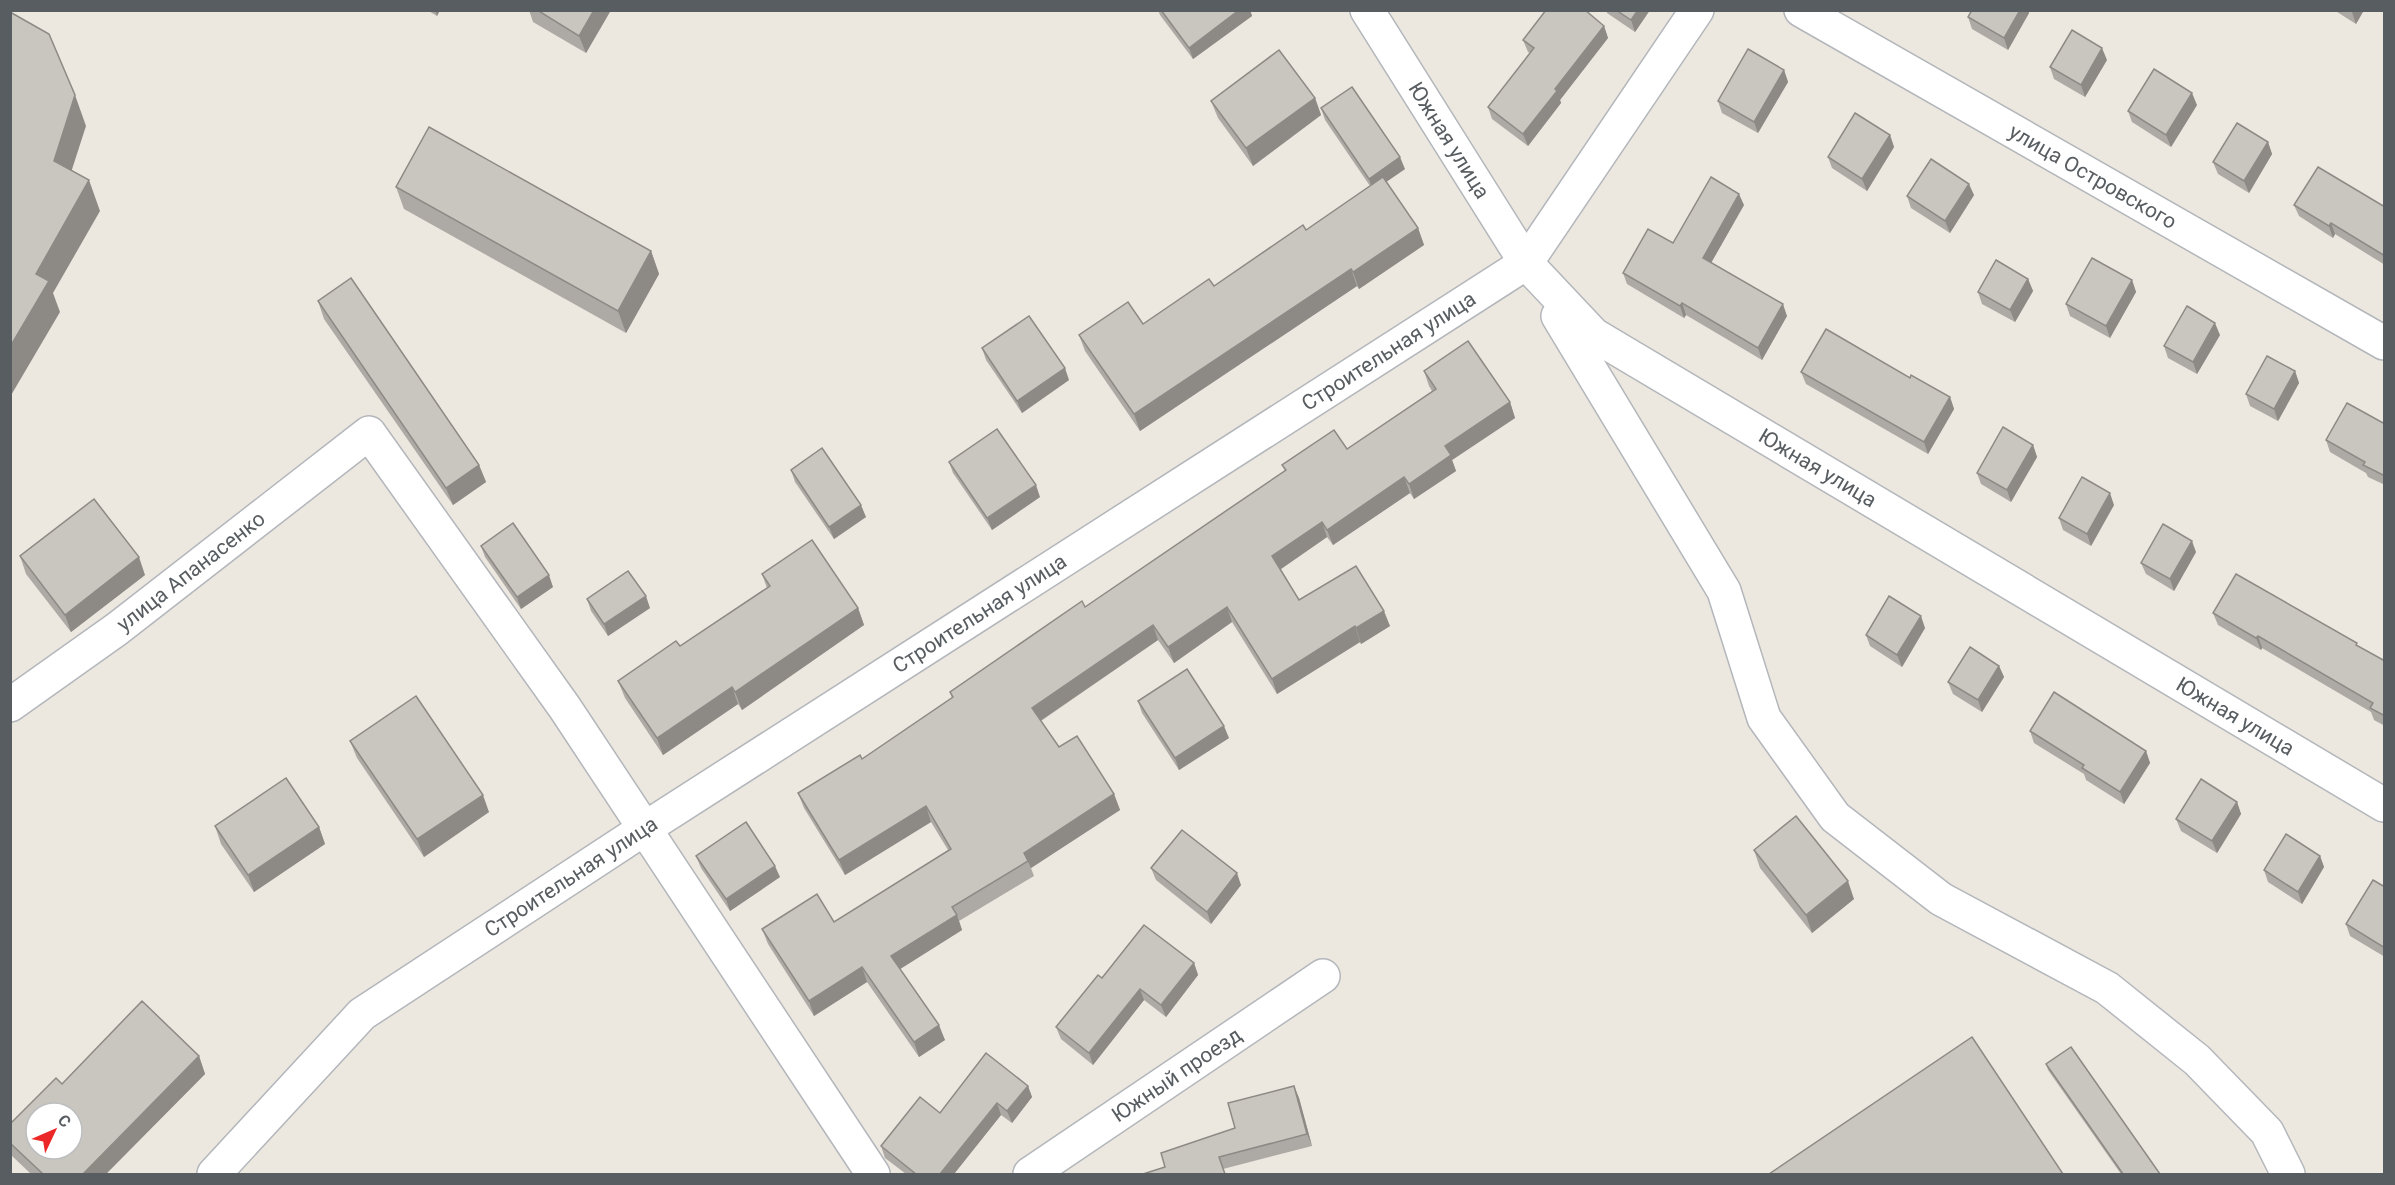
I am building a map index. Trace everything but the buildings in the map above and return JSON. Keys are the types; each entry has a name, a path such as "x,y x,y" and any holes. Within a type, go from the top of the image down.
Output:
{"street":[{"name":"Южная улица","path":"1367,10 1526,263 1594,335 2385,805"},
{"name":"Строительная улица","path":"214,1174 363,1014 644,829 1526,263 1697,10"},
{"name":"улица Островского","path":"1801,10 2385,343"},
{"path":"1526,263 1724,591 1764,718 1835,817 1941,899 2107,987 2197,1060 2252,1116 2267,1132 2288,1174"},
{"name":"улица Апанасенко","path":"10,705 117,629 369,433 565,708 644,829"},
{"path":"644,829 873,1174"},
{"name":"Южный проезд","path":"1030,1174 1323,976"}]}
